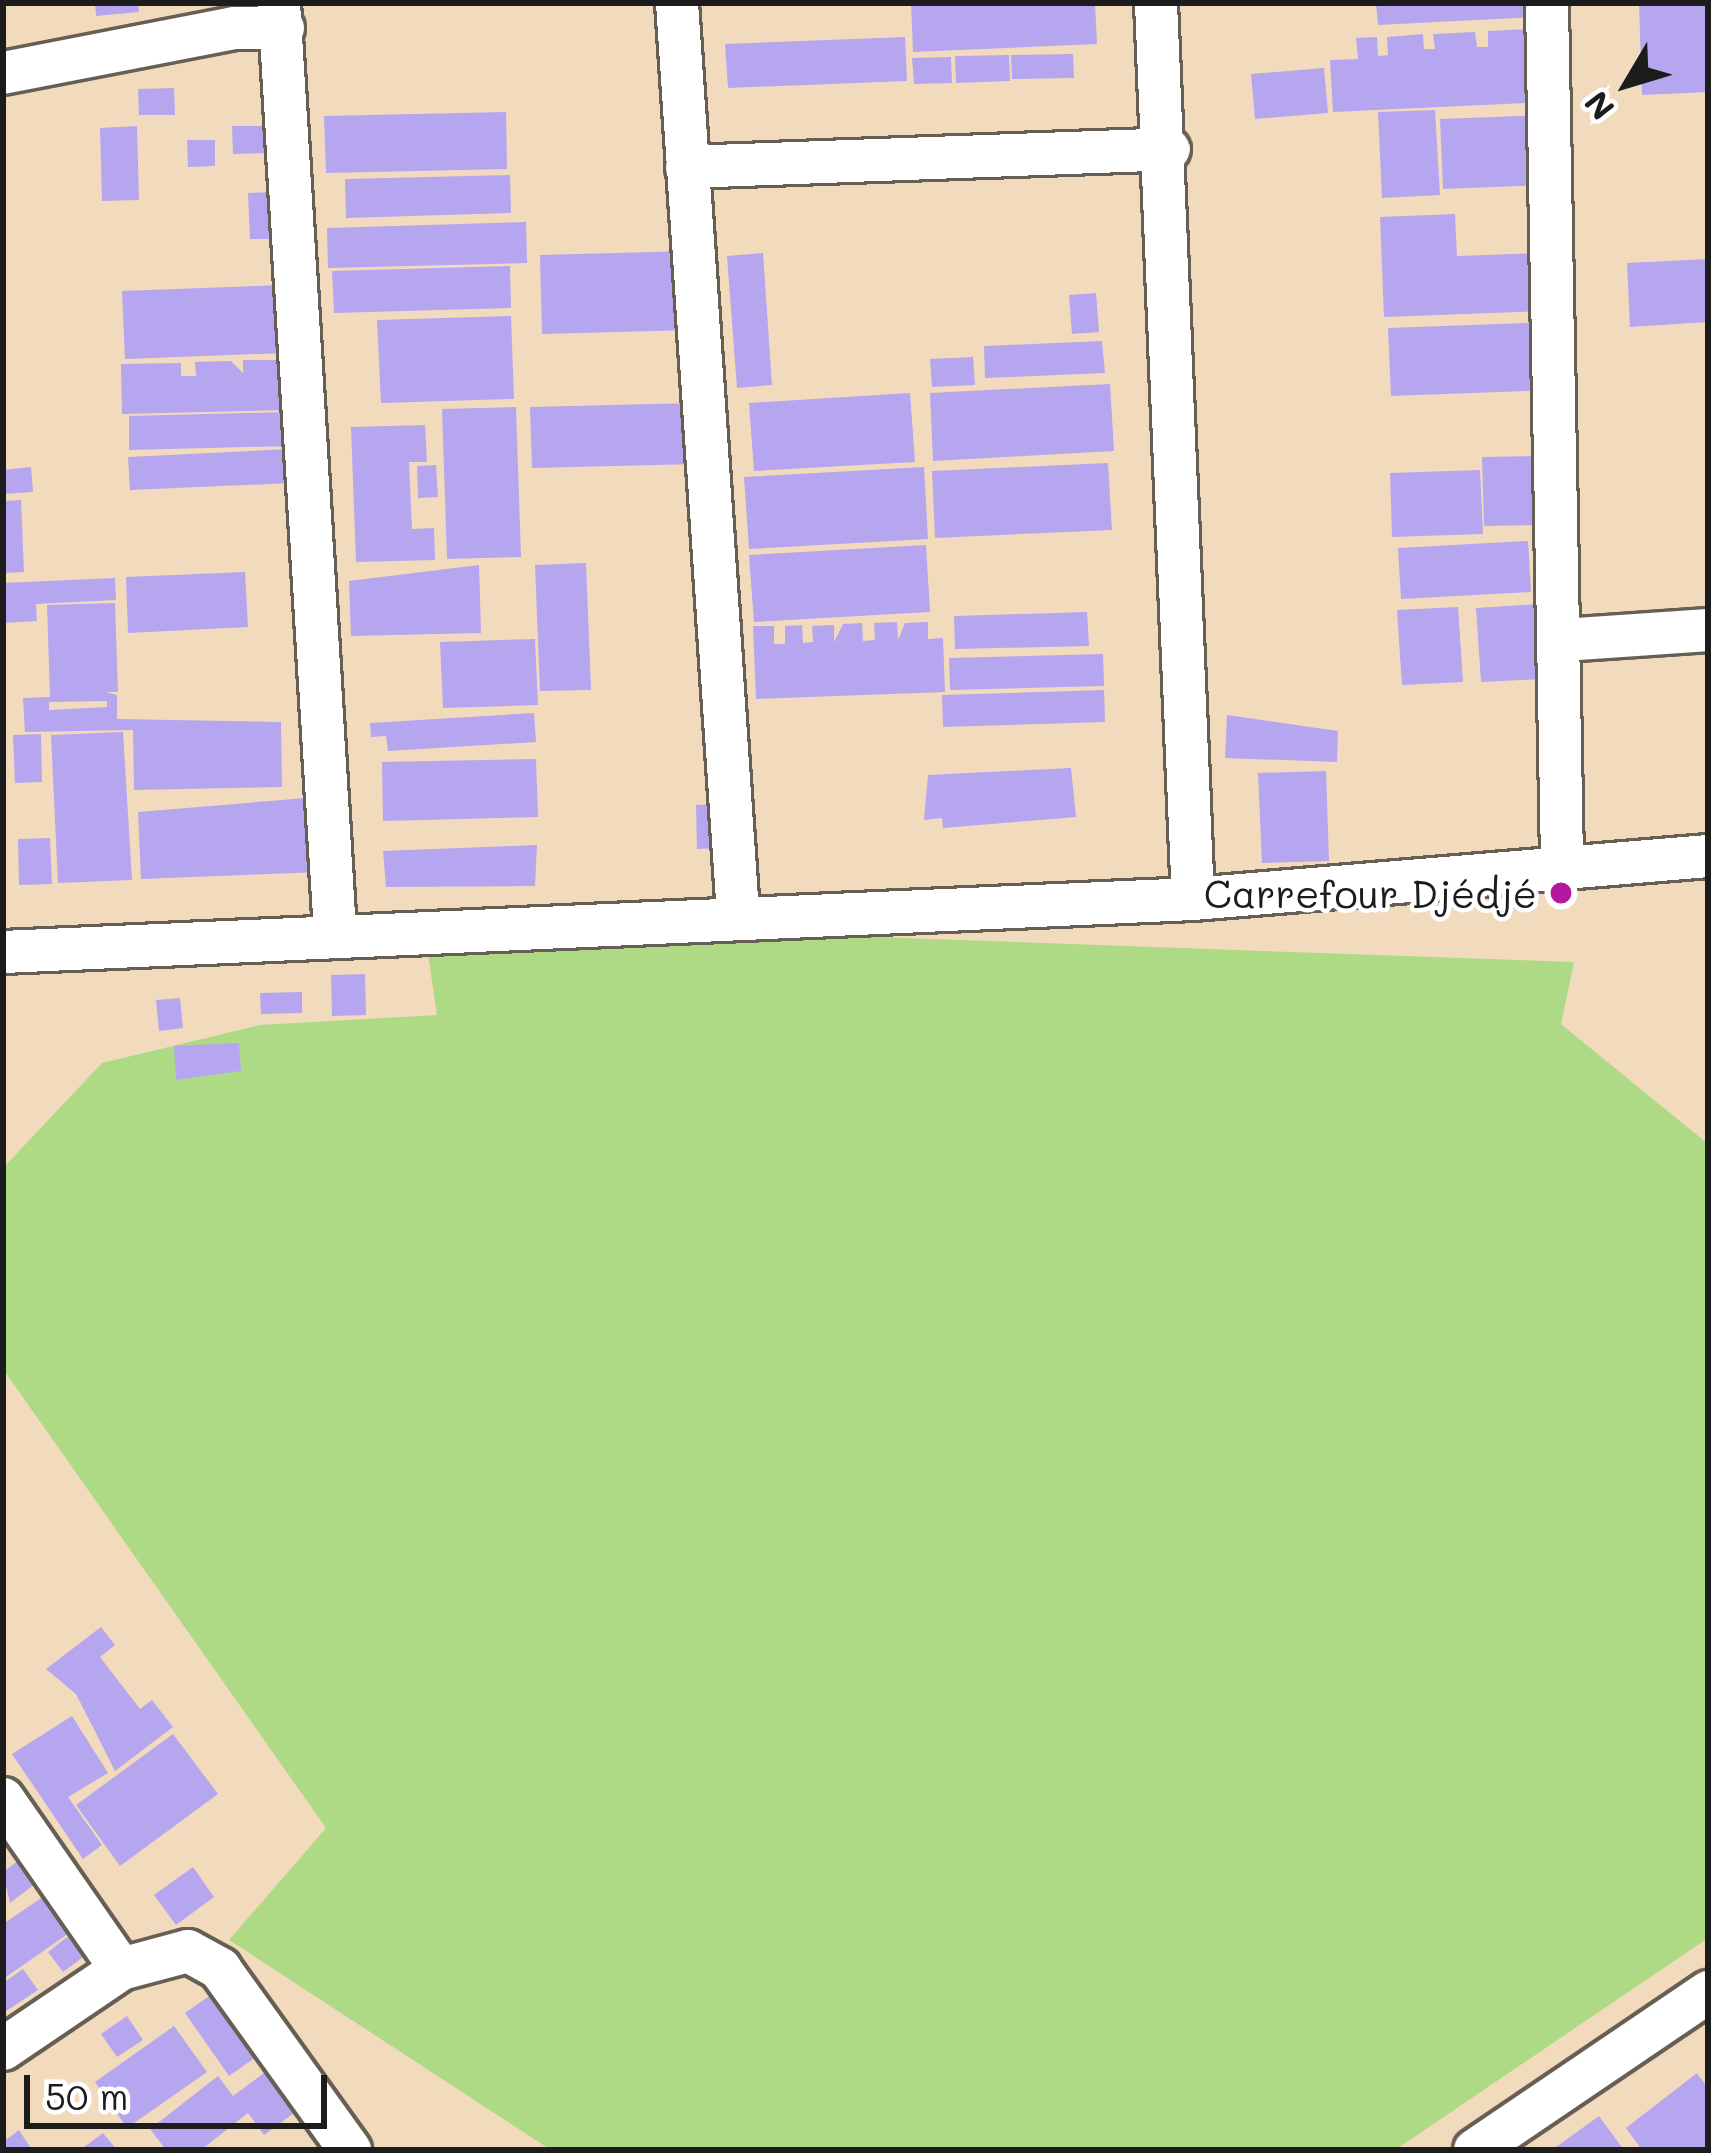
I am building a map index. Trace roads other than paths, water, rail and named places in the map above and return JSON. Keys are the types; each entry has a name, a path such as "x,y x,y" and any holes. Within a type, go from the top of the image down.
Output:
{"street":[{"path":"677,3 739,915"},
{"path":"1156,3 1169,149 1193,899"},
{"path":"1547,3 1562,640 1562,861"},
{"path":"3,74 281,16 335,931"},
{"path":"687,167 1169,149"},
{"path":"1562,640 1708,630"},
{"path":"3,952 335,931 1193,899 1562,861 1708,856"},
{"path":"3,1799 122,1970"},
{"path":"3,2049 122,1970 188,1952 220,1969 350,2150"},
{"path":"1475,2150 1708,1992"}],"place":[{"name":"Carrefour Djédjé","path":"1561,893"}]}
